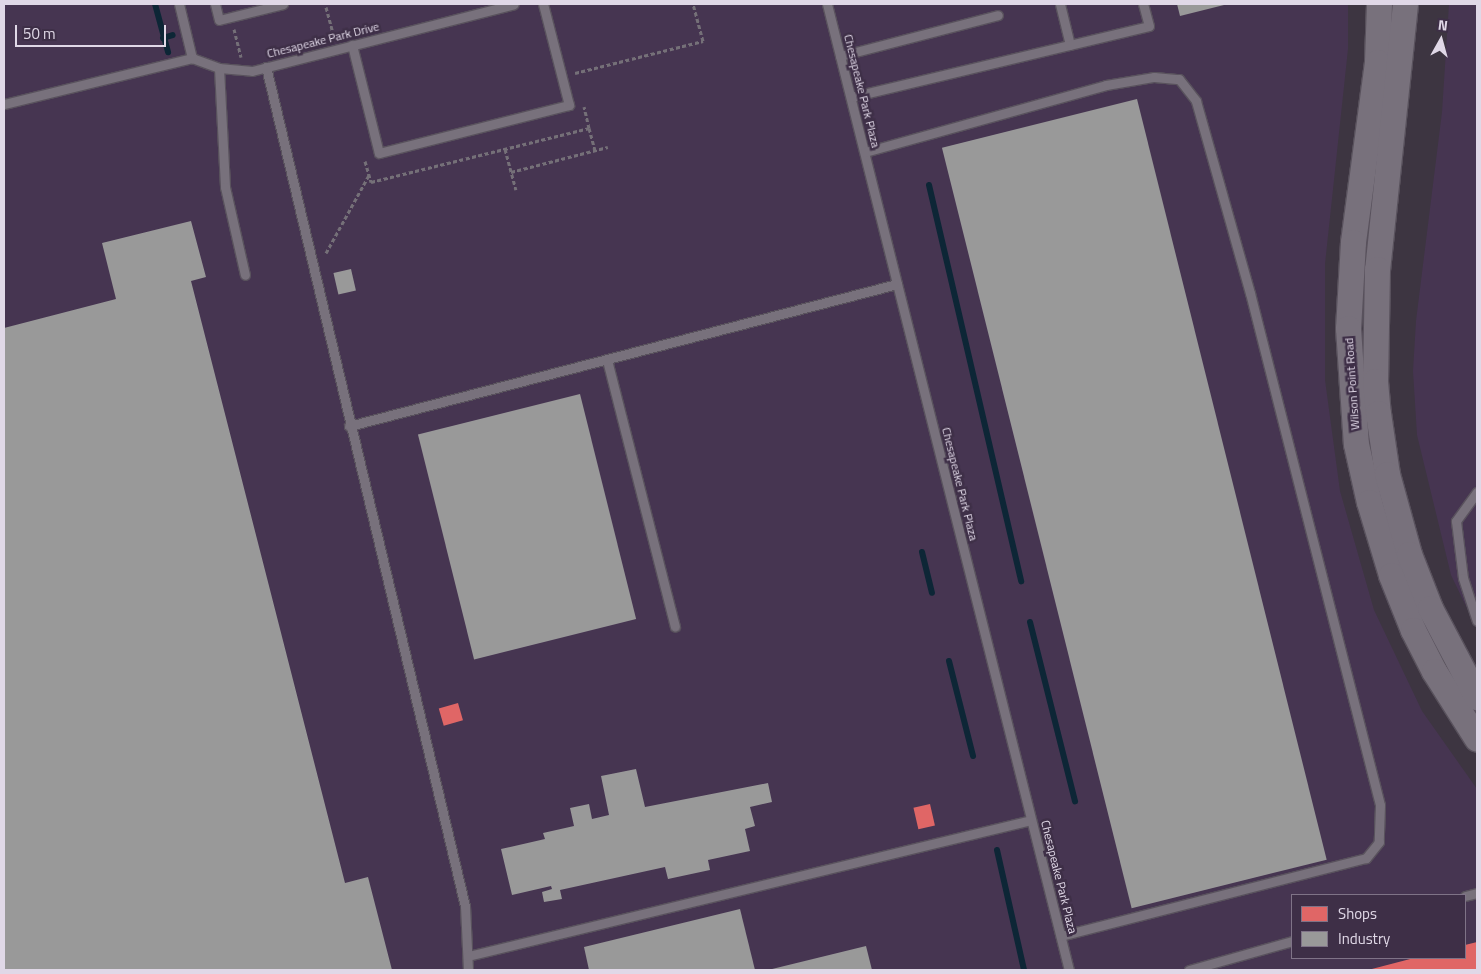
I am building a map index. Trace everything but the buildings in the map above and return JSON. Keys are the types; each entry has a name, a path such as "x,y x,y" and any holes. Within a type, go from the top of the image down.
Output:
{"street":[{"name":"Wilson Point Road","path":"1379,4 1376,62 1353,242 1348,328 1356,444 1372,511 1413,630 1434,671 1477,739"},
{"name":"Wilson Point Road","path":"1405,4 1377,269 1375,354 1378,413 1387,474 1409,554 1434,615 1477,697"}],"lane":[{"path":"4,104 192,58 179,4"},
{"path":"214,4 218,20 283,4"},
{"name":"Chesapeake Park Drive","path":"192,58 219,68 245,70 266,67 514,4"},
{"path":"352,45 379,153 569,105 543,4"},
{"name":"Chesapeake Park Plaza","path":"827,4 1069,970"},
{"path":"1060,4 1070,45"},
{"path":"851,97 1149,26 1143,4"},
{"path":"840,56 998,15"},
{"path":"266,67 313,275 465,906 468,970"},
{"path":"219,68 226,187 245,275"},
{"path":"864,152 1106,86 1154,77 1179,79 1196,101 1250,293 1380,805 1379,842 1366,858 1060,936"},
{"path":"349,426 897,284"},
{"path":"607,360 675,626"},
{"path":"1477,492 1456,521 1463,578 1477,621"},
{"path":"468,956 1031,820"},
{"path":"1189,970 1291,941"}],"path":[{"path":"575,73 702,41 693,4"},
{"path":"326,7 337,49"},
{"path":"234,28 245,70"},
{"path":"573,64 578,82"},
{"path":"582,100 595,151"},
{"path":"364,155 371,182 589,128"},
{"path":"511,172 608,147"},
{"path":"505,149 516,190"},
{"path":"313,275 369,175"}],"shaded area":[{"path":"4,4 1348,4 1348,49 1325,264 1325,380 1340,491 1374,610 1422,711 1477,789 1477,970 4,970"},
{"path":"1449,4 1477,4 1477,629 1451,575 1417,435 1413,371 1416,321 1442,112"}],"waterway":[{"path":"155,4 168,52"},
{"path":"163,38 173,35"},
{"path":"929,185 1021,581"},
{"path":"922,552 932,593"},
{"path":"1030,622 1075,801"},
{"path":"949,661 973,756"},
{"path":"997,850 1024,970"}]}
